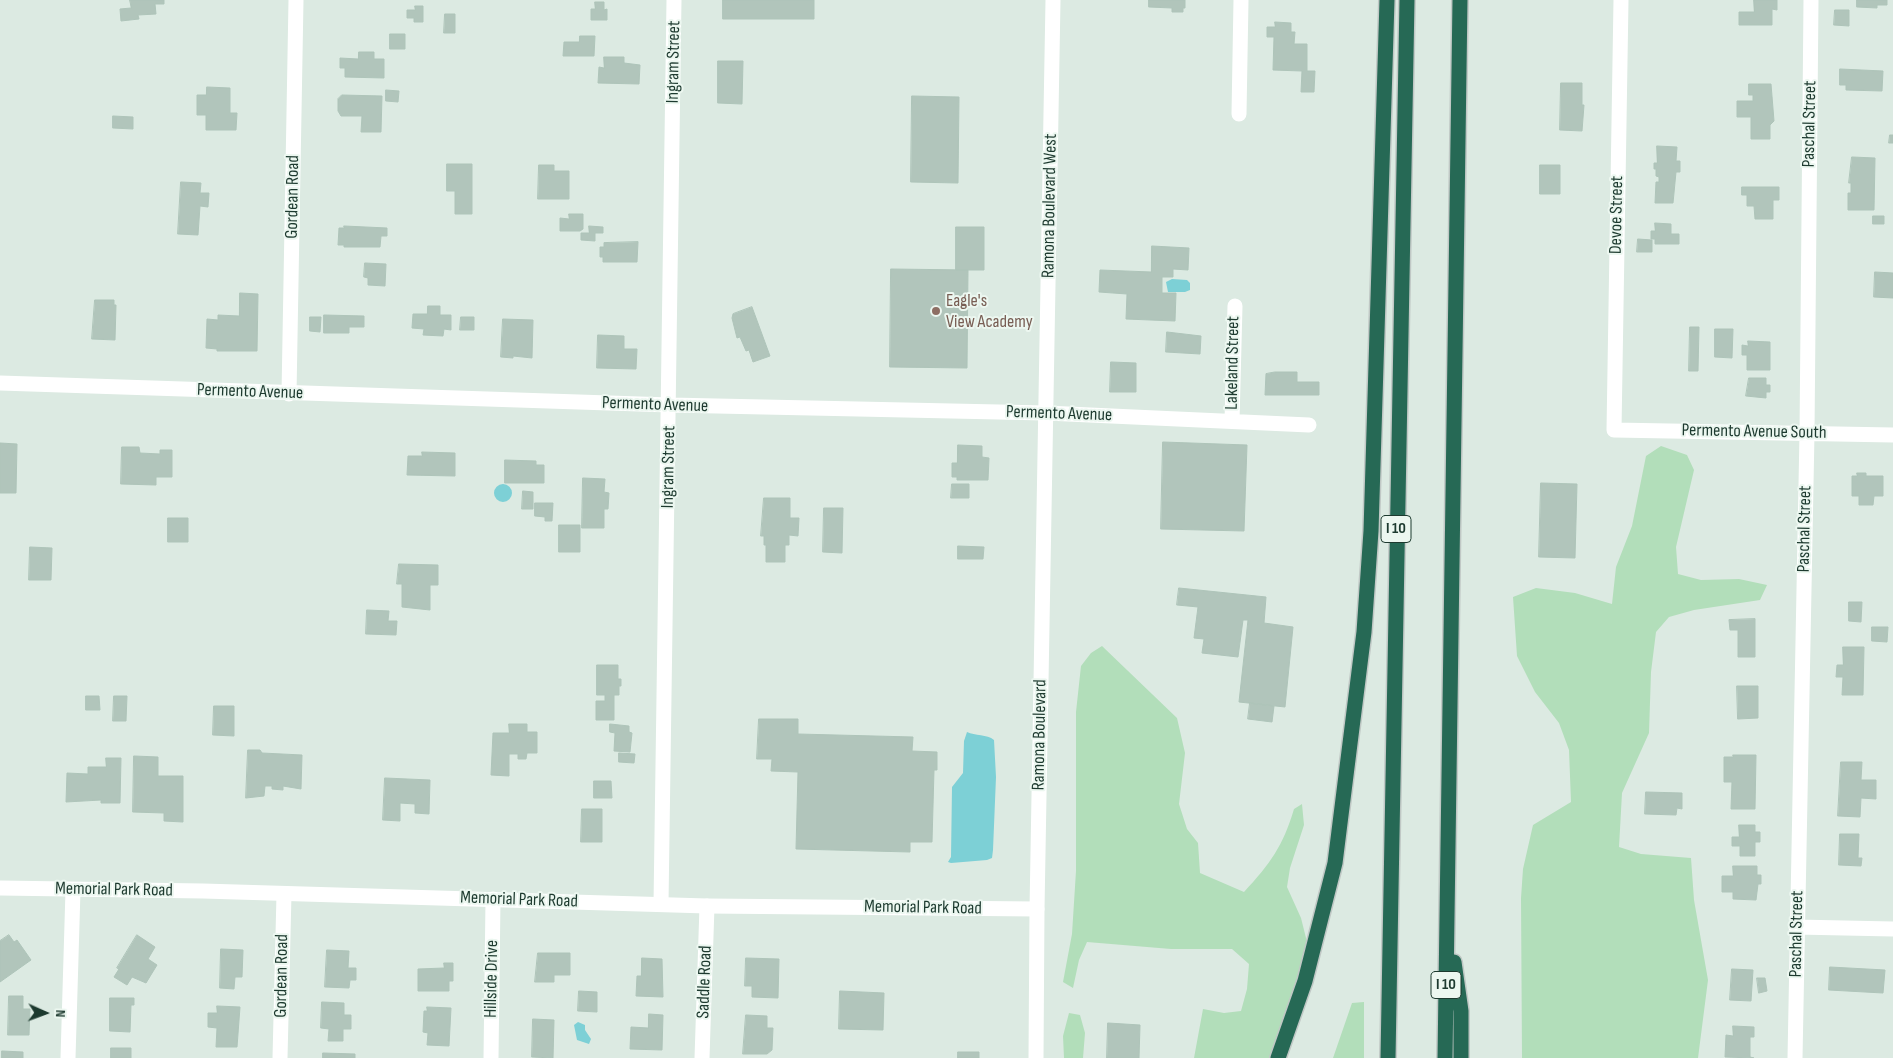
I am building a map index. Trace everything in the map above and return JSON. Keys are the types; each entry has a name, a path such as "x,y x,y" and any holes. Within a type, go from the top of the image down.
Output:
{"highway":[{"path":"1278,1058 1305,981 1335,863 1364,632 1371,531 1387,0"},
{"name":"I 10","path":"1388,1058 1407,0"},
{"name":"I 10","path":"1445,1058 1460,0"},
{"path":"1448,912 1461,1011 1462,1058"}],"street":[{"name":"Gordean Road","path":"288,394 296,0"},
{"name":"Ingram Street","path":"661,904 670,405 674,0"},
{"name":"Ramona Boulevard West","path":"1046,413 1053,0"},
{"path":"1239,114 1241,0"},
{"name":"Devoe Street","path":"1614,430 1621,0"},
{"name":"Paschal Street","path":"1795,1058 1796,927 1807,433 1811,0"},
{"name":"Lakeland Street","path":"1232,421 1234,306"},
{"name":"Permento Avenue","path":"0,383 288,394 670,405 1046,413 1309,424"},
{"name":"Ramona Boulevard","path":"1036,1058 1046,413"},
{"name":"Permento Avenue South","path":"1614,430 1893,435"},
{"name":"Memorial Park Road","path":"0,888 493,899 707,906 1037,909"},
{"path":"68,1058 73,890"},
{"name":"Gordean Road","path":"280,1058 284,894"},
{"name":"Hillside Drive","path":"491,1058 493,899"},
{"name":"Saddle Road","path":"702,1058 707,906"},
{"path":"1796,927 1893,929"}],"green space":[{"path":"1661,446 1687,455 1694,470 1676,547 1678,574 1701,580 1739,579 1767,585 1760,600 1694,610 1669,617 1656,632 1651,672 1649,733 1622,793 1619,847 1641,854 1691,858 1694,900 1708,980 1698,1058 1522,1058 1521,898 1523,869 1533,825 1571,802 1569,750 1559,723 1535,692 1517,656 1513,597 1536,588 1575,593 1612,604 1616,567 1632,526 1646,456"},
{"path":"1102,646 1177,718 1185,753 1179,804 1187,829 1198,843 1200,873 1244,892 1275,854 1294,809 1302,804 1304,825 1290,868 1287,887 1301,918 1307,942 1295,992 1269,1058 1194,1058 1203,1009 1224,1013 1241,1011 1247,989 1249,964 1232,949 1171,949 1087,942 1079,960 1073,988 1063,982 1072,934 1076,871 1076,712 1081,666 1091,653"},
{"path":"1364,1002 1364,1058 1333,1058 1352,1003"},
{"path":"1069,1013 1080,1015 1085,1033 1083,1058 1064,1058 1063,1036"}],"water":[{"path":"1172,279 1187,280 1190,283 1190,290 1185,292 1168,292 1166,282"},
{"path":"499,484 507,484 512,489 510,500 499,502 494,497 494,489"},
{"path":"967,732 994,740 996,777 993,850 992,858 987,860 951,863 948,862 951,857 952,787 963,773 964,741"},
{"path":"578,1022 585,1025 585,1030 591,1039 589,1044 577,1040 574,1025"}],"building":[{"path":"130,0 164,0 164,4 155,4 156,14 138,15 139,19 121,21 120,9 131,8"},
{"path":"723,0 814,0 814,19 723,19"},
{"path":"1149,0 1185,0 1185,8 1183,8 1183,12 1172,12 1172,8 1149,7"},
{"path":"1754,0 1777,0 1777,10 1772,9 1772,25 1739,25 1739,12 1754,12"},
{"path":"1857,0 1887,0 1887,5 1877,5 1877,8 1857,7"},
{"path":"595,2 604,2 604,10 607,9 607,20 591,20 591,9 595,9"},
{"path":"415,6 423,6 423,22 414,22 414,18 407,18 407,10 415,10"},
{"path":"1835,10 1849,10 1849,26 1834,25"},
{"path":"445,14 455,14 455,33 444,33"},
{"path":"1275,22 1291,23 1291,32 1295,32 1294,44 1307,44 1307,71 1315,71 1314,92 1301,92 1302,71 1273,70 1274,37 1267,37 1267,27 1275,27"},
{"path":"390,34 405,34 405,49 390,49"},
{"path":"580,36 595,36 594,56 563,56 564,42 579,42"},
{"path":"359,52 374,52 374,59 384,59 384,78 345,77 345,68 340,68 340,58 358,59"},
{"path":"604,57 624,57 624,63 640,65 639,84 598,83 599,67 604,68"},
{"path":"718,61 743,61 742,104 718,103"},
{"path":"1840,69 1883,71 1882,91 1846,90 1846,85 1840,85"},
{"path":"1561,83 1582,83 1582,105 1584,105 1582,131 1560,130"},
{"path":"1749,84 1771,84 1774,121 1770,125 1770,139 1751,139 1751,117 1737,117 1737,101 1753,101 1753,95 1749,95"},
{"path":"207,87 230,88 230,113 237,113 236,130 206,130 206,115 197,115 197,95 206,95"},
{"path":"386,90 399,91 398,102 386,101"},
{"path":"342,95 382,96 381,132 361,132 362,116 341,116 338,111 338,99"},
{"path":"912,96 959,97 958,183 911,182"},
{"path":"113,116 133,117 133,129 113,128"},
{"path":"1890,135 1893,135 1893,143 1889,143"},
{"path":"1657,146 1677,147 1676,161 1680,161 1680,172 1676,172 1673,203 1655,203 1656,182 1659,182 1659,177 1656,176 1656,169 1654,169 1654,163 1657,163"},
{"path":"1852,157 1875,158 1874,210 1848,210 1848,193 1851,193 1851,183 1849,183"},
{"path":"447,164 472,164 472,214 455,214 455,191 447,191"},
{"path":"539,165 554,165 554,171 569,171 569,199 538,199"},
{"path":"1540,165 1560,165 1560,194 1540,194"},
{"path":"181,182 201,183 200,193 209,193 208,207 200,206 198,235 178,234"},
{"path":"1742,187 1779,187 1779,200 1773,200 1773,219 1755,219 1754,206 1747,206 1747,195 1742,195"},
{"path":"569,214 583,214 583,229 580,231 560,231 560,218 569,219"},
{"path":"1873,216 1884,216 1884,224 1873,224"},
{"path":"1655,223 1671,224 1671,234 1679,234 1679,244 1655,244 1655,239 1651,239 1651,231 1655,231"},
{"path":"344,226 387,228 387,236 381,236 380,247 344,247 344,245 338,245 339,228 344,228"},
{"path":"589,226 603,227 603,233 595,233 595,241 581,240 581,233 589,233"},
{"name":"Eagle's View Academy","path":"956,227 984,227 984,270 956,270"},
{"path":"1638,239 1652,240 1652,252 1637,252"},
{"path":"638,242 637,262 603,262 603,257 600,257 600,247 604,247 604,243"},
{"path":"1152,246 1189,248 1188,270 1173,269 1173,277 1162,277 1162,293 1176,293 1175,321 1126,319 1127,294 1099,292 1100,270 1151,272"},
{"path":"365,263 386,264 385,286 368,285 368,278 364,277"},
{"name":"Eagle's View Academy","path":"891,269 968,270 967,368 890,367"},
{"path":"1875,272 1893,273 1893,298 1874,297"},
{"path":"240,293 258,294 257,351 217,351 217,349 206,348 207,319 218,320 218,315 239,316"},
{"path":"95,300 114,300 114,305 116,305 115,340 92,339"},
{"path":"428,306 440,306 440,315 451,315 451,330 444,329 443,336 423,335 424,329 412,328 413,314 427,314"},
{"path":"752,307 770,356 753,362 749,350 746,351 740,337 737,338 732,318 733,314"},
{"path":"324,315 364,316 364,327 349,327 349,333 324,333"},
{"path":"310,317 321,317 320,332 310,331"},
{"path":"461,317 474,317 474,330 460,330"},
{"path":"503,319 533,320 532,358 501,357"},
{"path":"1690,327 1699,327 1698,371 1689,371"},
{"path":"1715,329 1733,329 1732,358 1715,357"},
{"path":"1167,332 1201,336 1200,354 1166,352"},
{"path":"598,335 624,336 624,349 637,349 636,369 597,368"},
{"path":"1748,341 1770,342 1770,370 1747,370 1747,355 1742,355 1742,345 1748,346"},
{"path":"1111,362 1136,363 1136,392 1110,392"},
{"path":"1297,372 1297,382 1319,382 1319,395 1265,395 1266,374"},
{"path":"1749,378 1766,378 1766,385 1770,385 1770,392 1766,392 1766,398 1746,396"},
{"path":"1163,442 1247,445 1244,531 1161,529"},
{"path":"0,443 17,444 16,493 0,493"},
{"path":"958,445 982,446 982,457 989,458 988,480 957,480 957,477 952,477 952,463 957,463"},
{"path":"122,447 139,447 140,453 160,454 160,450 172,450 172,477 156,477 156,485 121,484"},
{"path":"422,452 455,453 455,476 407,475 408,456 422,456"},
{"path":"505,460 536,461 536,465 544,465 544,483 505,483"},
{"path":"1857,473 1866,473 1866,476 1883,476 1883,496 1874,496 1873,505 1859,505 1859,496 1852,496 1852,476 1857,476"},
{"path":"583,478 605,479 604,492 609,493 608,509 604,509 604,528 582,528"},
{"path":"1541,483 1577,484 1575,558 1539,557"},
{"path":"952,484 969,484 969,498 951,498"},
{"path":"523,491 533,492 533,509 522,509"},
{"path":"764,498 790,498 790,518 799,518 798,536 789,535 789,545 785,545 785,562 766,562 766,545 764,545 764,536 761,536"},
{"path":"535,503 553,503 552,521 545,521 545,517 535,516"},
{"path":"824,508 843,508 842,553 823,552"},
{"path":"168,518 188,518 188,542 168,542"},
{"path":"559,525 580,525 580,552 559,552"},
{"path":"958,546 984,547 983,559 958,559"},
{"path":"30,547 52,548 51,580 29,580"},
{"path":"399,564 438,565 438,585 430,585 430,610 402,607 402,584 397,584"},
{"path":"1179,588 1266,597 1264,623 1293,627 1285,707 1239,702 1248,620 1243,620 1238,657 1202,653 1204,639 1194,638 1198,607 1177,605"},
{"path":"1849,602 1862,602 1861,622 1849,621"},
{"path":"367,610 389,611 388,621 397,621 396,635 366,634"},
{"path":"1755,619 1755,657 1738,657 1738,630 1730,630 1729,620"},
{"path":"1872,627 1888,627 1887,642 1872,641"},
{"path":"1843,647 1864,647 1863,695 1842,695 1843,677 1836,677 1837,665 1843,665"},
{"path":"597,665 618,665 618,679 621,679 621,686 619,686 619,695 614,695 614,720 596,720 596,701 605,701 605,695 597,695"},
{"path":"1737,686 1758,686 1758,718 1738,719"},
{"path":"86,696 99,696 100,710 86,710"},
{"path":"114,696 127,696 126,721 113,721"},
{"path":"1250,703 1274,706 1272,722 1248,719"},
{"path":"214,706 234,706 234,736 213,735"},
{"path":"759,719 798,719 798,734 913,737 912,751 937,752 937,770 934,770 932,842 910,842 910,852 796,849 798,772 771,771 772,759 757,759"},
{"path":"509,724 527,724 527,732 537,732 537,753 527,753 526,759 518,759 518,754 509,754 509,776 491,775 493,733 509,733"},
{"path":"610,724 629,726 629,732 632,733 630,752 614,751 615,733 610,732"},
{"path":"248,750 260,750 262,753 302,755 301,789 283,786 283,790 272,789 272,786 265,786 264,796 246,798"},
{"path":"619,753 635,754 634,763 619,762"},
{"path":"1733,755 1756,755 1755,809 1731,809 1732,782 1724,782 1724,757 1733,757"},
{"path":"134,756 158,757 158,776 183,776 183,822 164,821 164,813 133,812"},
{"path":"106,758 121,758 120,803 101,803 101,800 66,802 67,773 88,774 88,767 106,767"},
{"path":"1841,762 1862,762 1861,780 1876,780 1876,799 1861,798 1860,817 1838,816"},
{"path":"385,778 430,780 429,814 415,813 415,804 400,803 400,821 383,820"},
{"path":"594,781 611,781 612,798 594,798"},
{"path":"1646,792 1682,793 1682,809 1677,808 1676,815 1645,814"},
{"path":"582,809 602,809 602,842 581,842"},
{"path":"1739,825 1755,825 1755,832 1760,832 1760,842 1755,842 1755,856 1740,856 1740,846 1732,846 1732,837 1739,837"},
{"path":"1840,834 1859,834 1858,858 1862,858 1861,866 1839,865"},
{"path":"1733,866 1757,866 1757,875 1761,875 1761,884 1758,884 1756,900 1733,899 1733,892 1722,892 1722,876 1733,876"},
{"path":"9,935 14,942 17,940 31,960 0,982 0,941"},
{"path":"137,935 155,947 148,959 157,965 146,983 132,977 127,985 114,977 119,969 117,968"},
{"path":"221,949 243,950 242,977 235,977 234,989 220,988"},
{"path":"327,950 349,951 348,968 356,968 356,980 350,980 349,988 325,987"},
{"path":"538,953 570,953 570,975 554,975 554,982 535,982"},
{"path":"642,958 662,959 663,997 636,996 637,976 641,976"},
{"path":"746,958 779,959 778,998 752,997 752,986 745,986"},
{"path":"444,963 453,963 453,981 449,981 449,991 418,991 418,969 444,968"},
{"path":"1830,967 1885,970 1883,993 1829,990"},
{"path":"1732,969 1753,970 1751,1001 1730,1000"},
{"path":"1757,978 1765,978 1767,991 1759,993"},
{"path":"579,991 597,992 597,1012 578,1011"},
{"path":"840,991 884,993 883,1030 839,1029"},
{"path":"9,996 23,996 23,1009 30,1009 29,1035 8,1035"},
{"path":"110,998 134,998 134,1005 131,1005 130,1032 110,1031"},
{"path":"322,1002 344,1003 344,1015 351,1015 351,1029 343,1029 343,1041 328,1041 329,1029 321,1028"},
{"path":"217,1006 240,1007 237,1047 216,1047 217,1028 208,1027 208,1013 217,1013"},
{"path":"427,1007 451,1008 449,1046 427,1045 428,1033 423,1032 424,1011 427,1011"},
{"path":"649,1014 663,1015 662,1050 630,1049 631,1027 648,1028"},
{"path":"746,1015 767,1016 767,1028 773,1028 772,1050 767,1054 743,1054"},
{"path":"533,1019 554,1020 553,1058 532,1057"},
{"path":"1108,1023 1140,1025 1139,1058 1107,1058"},
{"path":"1733,1026 1754,1027 1754,1037 1750,1037 1750,1057 1754,1058 1725,1057 1726,1035 1733,1036"},
{"path":"111,1048 131,1048 131,1058 111,1058"},
{"path":"2,1051 23,1052 23,1058 2,1058"},
{"path":"958,1052 979,1052 979,1058 958,1058"},
{"path":"323,1053 355,1054 355,1058 323,1058"}],"place":[{"name":"Eagle's View Academy","path":"936,311"}]}
